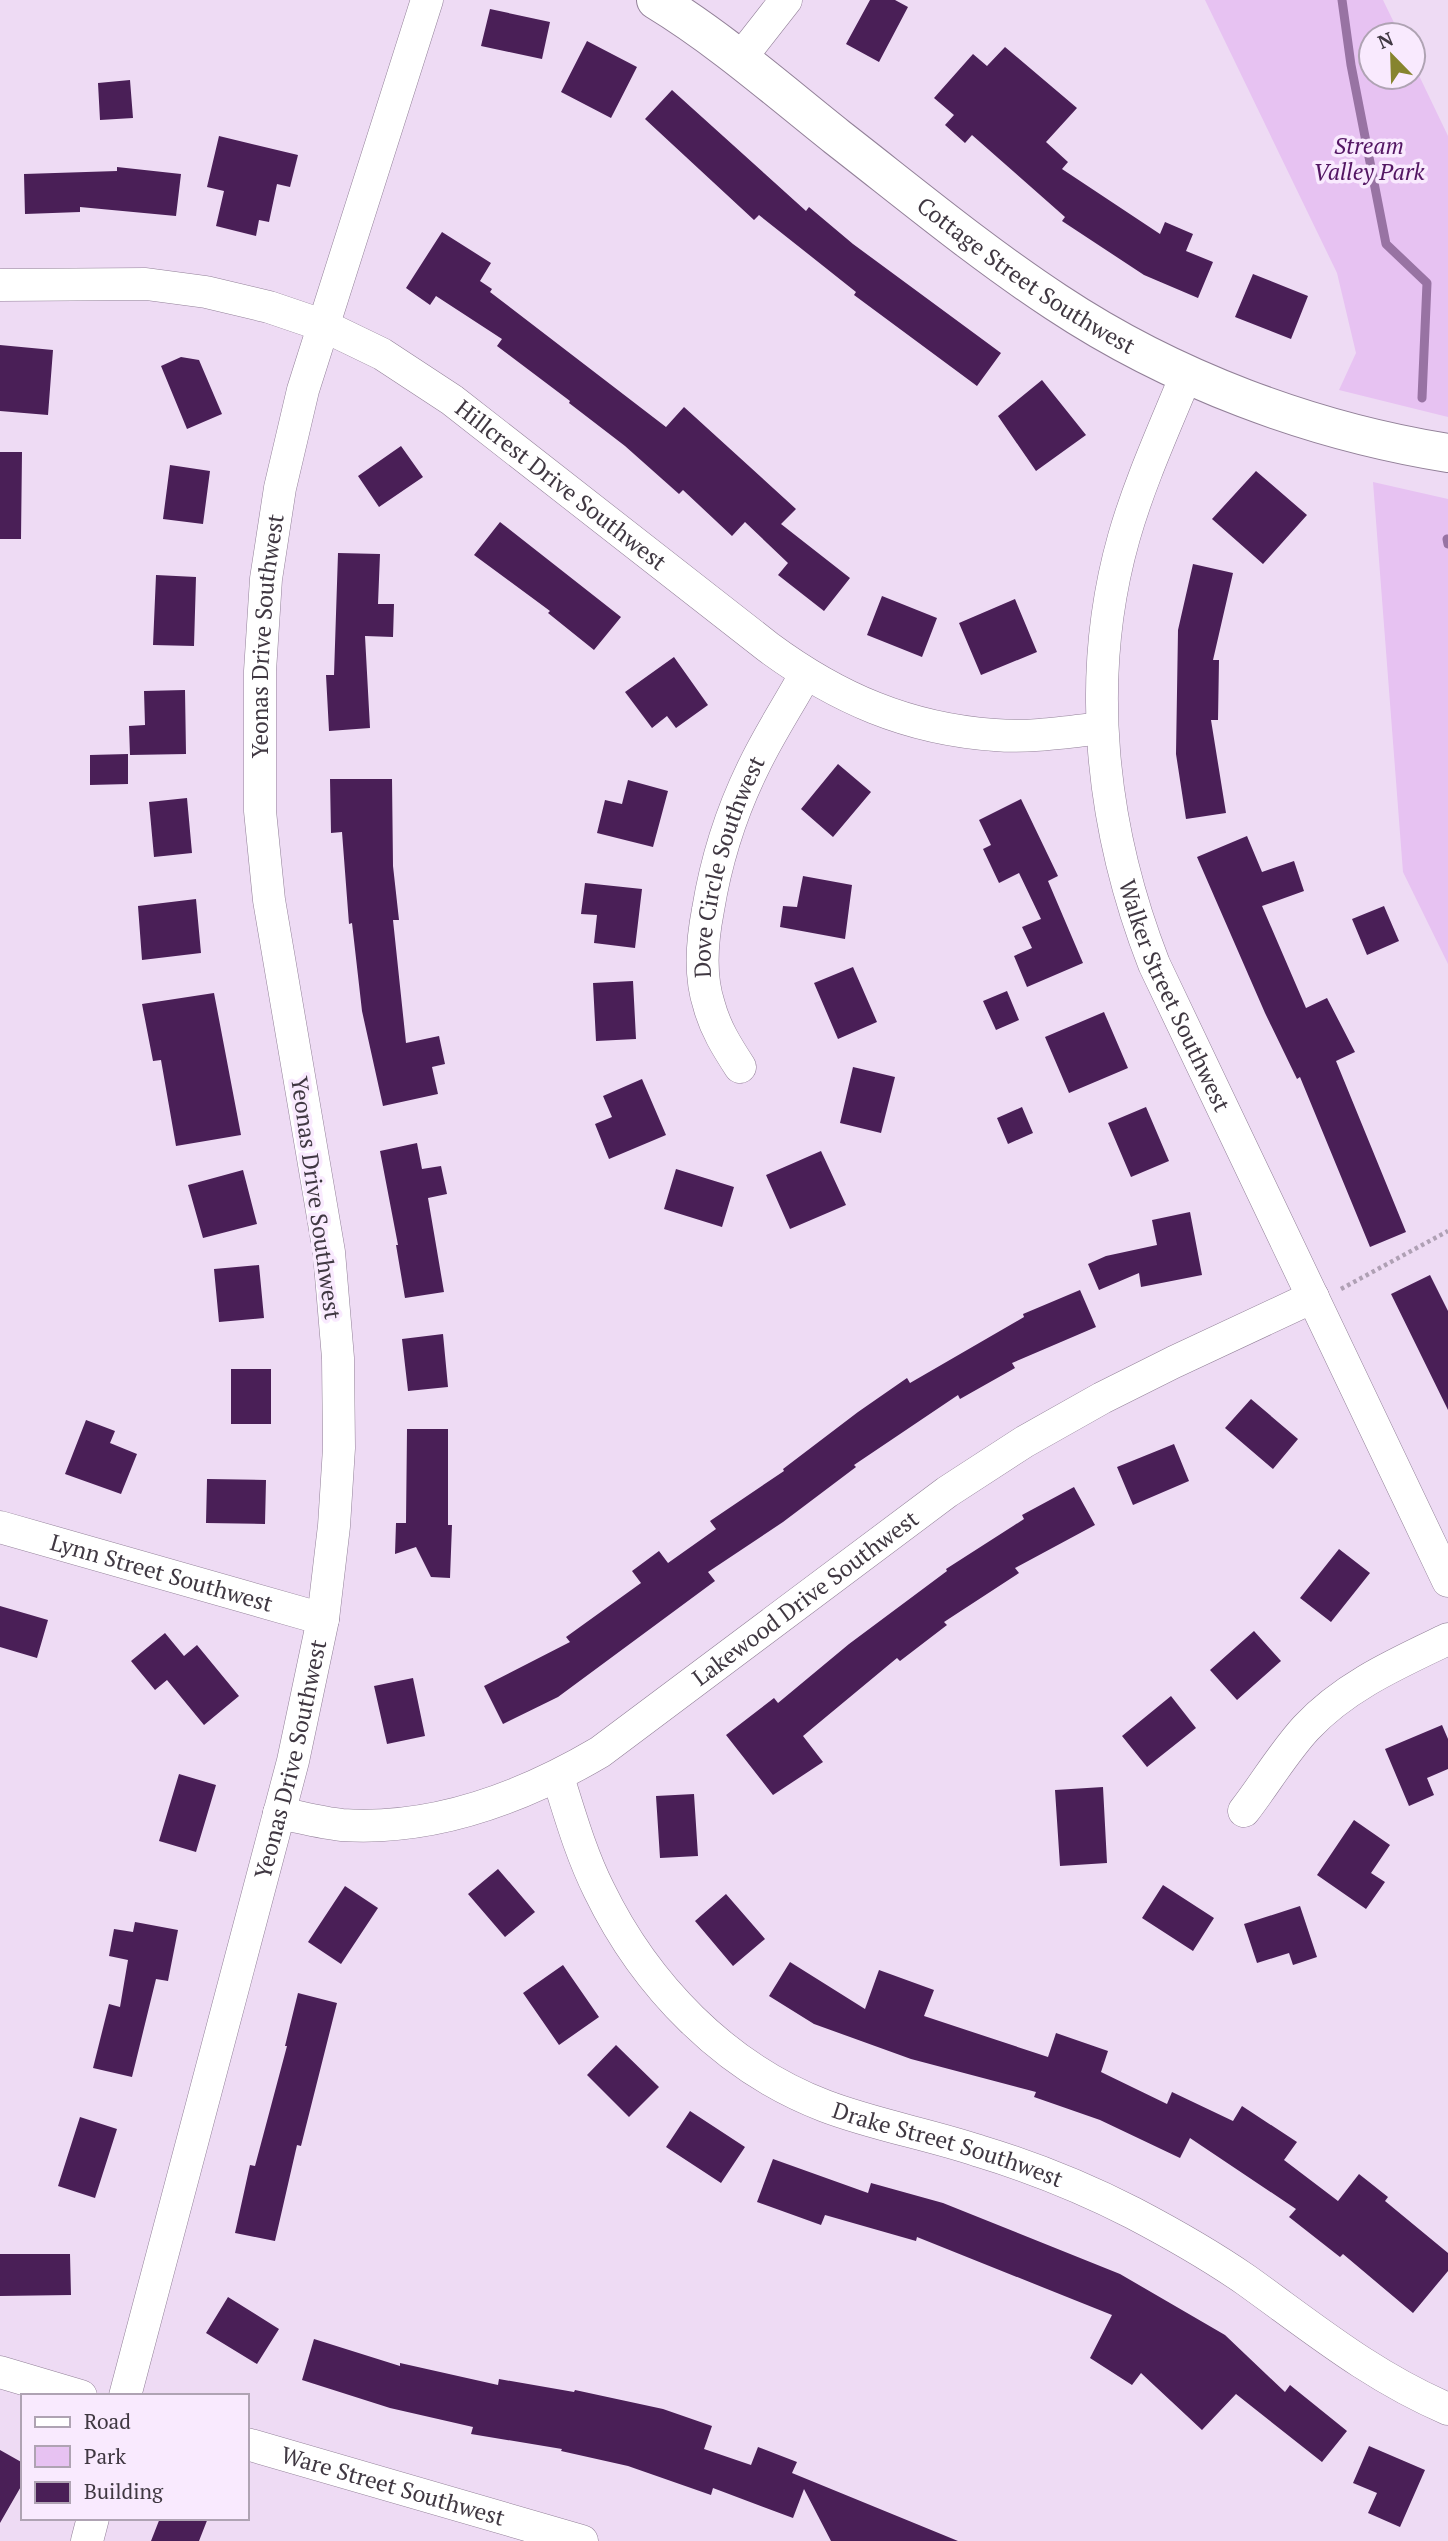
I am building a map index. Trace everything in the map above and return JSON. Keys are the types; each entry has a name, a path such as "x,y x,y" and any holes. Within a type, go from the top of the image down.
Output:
{"street":[{"name":"Yeonas Drive Southwest","path":"126,2394 293,1761 323,1619 334,1526 339,1448 338,1358 328,1252 269,900 259,782 260,671 266,579 280,488 303,390 427,0"},
{"name":"Cottage Street Southwest","path":"656,0 739,60 985,251 1057,303 1112,336 1187,373 1260,404 1336,428 1448,453"},
{"path":"739,60 786,0"},
{"name":"Hillcrest Drive Southwest","path":"0,285 146,284 206,292 269,307 323,325 382,354 452,400 805,675 852,700 902,719 947,730 997,736 1046,735 1102,728"},
{"name":"Walker Street Southwest","path":"1187,373 1143,479 1124,537 1110,599 1104,645 1102,728 1108,800 1120,863 1154,964 1448,1581"},
{"name":"Dove Circle Southwest","path":"740,1067 720,1036 708,1004 702,970 704,929 714,873 730,820 753,767 805,675"},
{"name":"Lakewood Drive Southwest","path":"279,1813 341,1825 393,1824 467,1811 512,1798 558,1777 600,1752 947,1492 1024,1442 1102,1398 1174,1362 1315,1300"},
{"name":"Lynn Street Southwest","path":"0,1527 323,1619"},
{"path":"1244,1811 1307,1728 1342,1697 1382,1671 1448,1639"},
{"name":"Drake Street Southwest","path":"558,1777 598,1889 625,1938 658,1983 698,2025 739,2060 783,2088 826,2107 979,2151 1056,2178 1129,2211 1169,2232 1243,2279 1358,2361 1412,2393 1448,2409"},
{"path":"0,2372 74,2394"},
{"name":"Ware Street Southwest","path":"248,2444 582,2541"},
{"path":"87,2541 92,2520"}],"path":[{"path":"1315,1300 1448,1231"}],"green space":[{"name":"Stream Valley Park","path":"1205,0 1383,0 1393,21 1357,21 1357,91 1426,91 1448,136 1448,417 1339,390 1356,353 1337,273"},
{"path":"1373,482 1448,499 1448,964 1403,872"}],"building":[{"path":"870,0 895,0 908,7 879,62 846,44"},
{"path":"490,9 550,22 542,59 481,46"},
{"path":"587,41 637,67 611,118 561,92"},
{"path":"1005,47 1077,108 1046,142 1068,162 1062,169 1160,234 1165,222 1193,234 1186,251 1213,262 1198,298 1144,275 1062,221 1065,217 972,135 965,143 945,125 954,115 934,98 973,54 987,66"},
{"path":"130,80 133,118 100,120 98,83"},
{"path":"672,90 806,211 809,207 853,244 1001,353 977,386 854,295 856,292 759,215 754,220 645,119"},
{"path":"219,136 298,155 290,187 277,184 269,222 259,220 256,236 216,226 224,191 207,187"},
{"path":"117,167 181,174 176,216 80,207 80,212 25,214 24,174 117,171"},
{"path":"442,232 491,263 480,281 492,289 490,292 666,427 684,407 796,509 781,524 850,578 824,611 778,575 788,563 745,522 732,536 683,490 679,494 625,446 569,403 570,401 497,346 502,339 436,296 430,305 406,288"},
{"path":"1253,274 1308,296 1291,339 1235,317"},
{"path":"0,345 53,350 48,415 0,411"},
{"path":"181,357 199,360 222,414 187,429 161,366"},
{"path":"1042,380 1086,435 1036,471 998,416"},
{"path":"401,446 423,477 379,507 358,476"},
{"path":"0,452 22,452 21,539 0,539"},
{"path":"170,465 210,471 203,524 163,519"},
{"path":"1256,471 1307,515 1263,564 1212,519"},
{"path":"500,522 621,617 594,650 548,613 550,611 474,555"},
{"path":"338,553 380,554 378,604 394,604 393,637 365,636 370,728 329,731 326,675 334,675"},
{"path":"1193,564 1233,573 1213,660 1219,660 1218,720 1211,720 1226,813 1186,819 1176,754 1178,630"},
{"path":"156,575 196,577 194,646 153,645"},
{"path":"882,596 937,618 922,657 867,635"},
{"path":"1015,599 1037,652 981,675 959,623"},
{"path":"674,657 708,705 676,728 667,716 652,728 625,692"},
{"path":"185,690 186,754 130,755 129,726 145,725 144,691"},
{"path":"128,754 128,784 90,785 90,755"},
{"path":"838,764 871,792 833,837 801,809"},
{"path":"330,779 392,779 393,866 399,920 393,920 406,1043 439,1036 445,1064 432,1067 438,1094 383,1106 362,1011 352,923 349,924 342,832 331,833"},
{"path":"628,780 668,791 653,847 597,833 605,800 622,804"},
{"path":"187,798 192,853 154,857 149,802"},
{"path":"1021,799 1058,876 1048,881 1083,963 1027,987 1014,956 1032,948 1022,927 1041,919 1019,873 999,883 983,849 991,845 979,820"},
{"path":"1247,836 1262,872 1294,861 1304,891 1262,906 1306,1008 1327,998 1355,1052 1336,1061 1406,1232 1370,1247 1300,1077 1297,1079 1265,1013 1197,857"},
{"path":"803,876 852,885 845,939 780,927 783,906 797,907"},
{"path":"585,883 642,889 635,948 594,943 597,915 581,914"},
{"path":"196,899 201,953 142,960 138,906"},
{"path":"1384,906 1399,941 1367,955 1352,919"},
{"path":"853,967 877,1022 838,1039 814,983"},
{"path":"633,981 636,1039 596,1041 593,983"},
{"path":"1007,991 1019,1020 996,1030 983,1001"},
{"path":"214,993 241,1135 176,1146 161,1060 153,1061 142,1004"},
{"path":"1104,1012 1128,1068 1069,1093 1045,1037"},
{"path":"853,1067 895,1077 881,1133 840,1123"},
{"path":"642,1079 666,1135 609,1159 595,1124 612,1117 603,1096"},
{"path":"1022,1107 1033,1133 1008,1144 997,1118"},
{"path":"1146,1107 1169,1161 1131,1177 1108,1123"},
{"path":"417,1143 422,1169 441,1166 447,1194 428,1198 444,1292 405,1298 380,1151"},
{"path":"821,1151 846,1205 790,1229 766,1175"},
{"path":"676,1169 734,1187 722,1227 664,1209"},
{"path":"243,1170 257,1224 203,1238 188,1185"},
{"path":"1190,1212 1202,1275 1141,1287 1139,1273 1099,1290 1088,1264 1106,1256 1157,1245 1152,1220"},
{"path":"259,1265 264,1318 219,1322 214,1269"},
{"path":"1430,1275 1448,1311 1448,1410 1391,1294"},
{"path":"1080,1290 1096,1327 1012,1363 1015,1368 960,1399 958,1395 854,1465 856,1467 783,1522 708,1572 715,1581 558,1697 503,1724 484,1686 570,1642 566,1637 641,1583 632,1571 659,1551 668,1563 716,1529 710,1521 784,1471 783,1469 858,1412 907,1378 910,1383 1024,1317 1023,1314"},
{"path":"443,1334 448,1387 408,1391 402,1339"},
{"path":"231,1369 271,1369 271,1424 231,1424"},
{"path":"1251,1399 1298,1439 1273,1469 1225,1428"},
{"path":"86,1420 115,1431 110,1443 137,1454 121,1494 65,1474"},
{"path":"407,1429 448,1429 448,1525 452,1525 450,1578 431,1577 416,1547 395,1554 396,1523 406,1523"},
{"path":"1174,1444 1189,1481 1133,1505 1117,1467"},
{"path":"207,1479 266,1480 265,1524 206,1523"},
{"path":"1074,1487 1095,1525 1015,1568 1019,1573 944,1622 947,1625 900,1661 897,1658 803,1736 823,1762 773,1795 726,1735 774,1698 778,1703 849,1644 947,1571 946,1569 1024,1519 1022,1515"},
{"path":"1339,1549 1370,1573 1331,1622 1300,1598"},
{"path":"0,1606 48,1620 37,1658 0,1647"},
{"path":"1254,1631 1281,1661 1237,1700 1210,1670"},
{"path":"165,1633 184,1656 197,1645 239,1696 204,1725 167,1680 155,1690 131,1661"},
{"path":"413,1678 425,1736 387,1744 374,1686"},
{"path":"1171,1696 1196,1728 1147,1767 1122,1736"},
{"path":"1442,1725 1448,1739 1448,1769 1427,1778 1434,1795 1409,1806 1385,1749"},
{"path":"179,1774 216,1785 196,1852 159,1841"},
{"path":"1103,1787 1107,1863 1060,1866 1055,1790"},
{"path":"694,1794 698,1856 660,1858 656,1796"},
{"path":"1354,1820 1390,1845 1371,1873 1385,1882 1366,1909 1317,1875"},
{"path":"498,1869 535,1912 505,1937 468,1894"},
{"path":"1163,1885 1214,1918 1193,1951 1142,1918"},
{"path":"345,1886 378,1908 341,1964 308,1942"},
{"path":"726,1894 765,1939 733,1966 695,1921"},
{"path":"1300,1906 1317,1957 1293,1965 1289,1953 1257,1963 1244,1924"},
{"path":"135,1922 178,1930 168,1981 156,1979 132,2077 93,2068 109,2004 120,2007 128,1960 109,1956 114,1929 133,1932"},
{"path":"790,1962 865,2009 879,1970 934,1990 924,2016 1048,2057 1056,2033 1108,2051 1101,2072 1167,2104 1172,2092 1233,2121 1242,2106 1297,2142 1284,2160 1338,2201 1359,2174 1388,2197 1385,2201 1448,2253 1448,2271 1413,2313 1343,2254 1340,2257 1289,2217 1296,2209 1190,2138 1180,2158 1100,2120 1034,2097 1036,2092 911,2059 814,2024 769,1996"},
{"path":"563,1965 599,2017 559,2045 523,1993"},
{"path":"298,1993 337,2003 301,2146 297,2145 275,2241 235,2233 250,2165 255,2166 287,2046"},
{"path":"616,2045 659,2087 629,2117 587,2075"},
{"path":"690,2111 745,2147 721,2183 666,2147"},
{"path":"80,2117 117,2129 95,2198 58,2186"},
{"path":"773,2159 868,2193 871,2183 943,2203 1120,2274 1225,2335 1285,2392 1290,2385 1347,2431 1322,2462 1236,2394 1202,2430 1141,2373 1132,2385 1090,2358 1112,2315 917,2237 916,2241 825,2215 821,2225 757,2202"},
{"path":"0,2254 70,2254 71,2295 0,2296"},
{"path":"228,2297 279,2329 257,2364 206,2333"},
{"path":"314,2339 400,2366 400,2363 498,2385 499,2379 574,2392 575,2390 663,2409 712,2426 704,2449 751,2465 758,2447 797,2462 792,2473 958,2541 831,2541 804,2489 793,2518 713,2488 711,2495 628,2466 561,2451 562,2449 471,2434 473,2427 390,2408 302,2380"},
{"path":"1369,2446 1425,2470 1400,2527 1368,2513 1377,2493 1353,2483"},
{"path":"0,2450 21,2462 21,2486 0,2523"},
{"path":"159,2520 207,2520 199,2541 151,2541"}],"waterway":[{"path":"1342,0 1351,65 1386,244 1427,283 1422,398"},
{"path":"1447,539 1448,544"}]}
